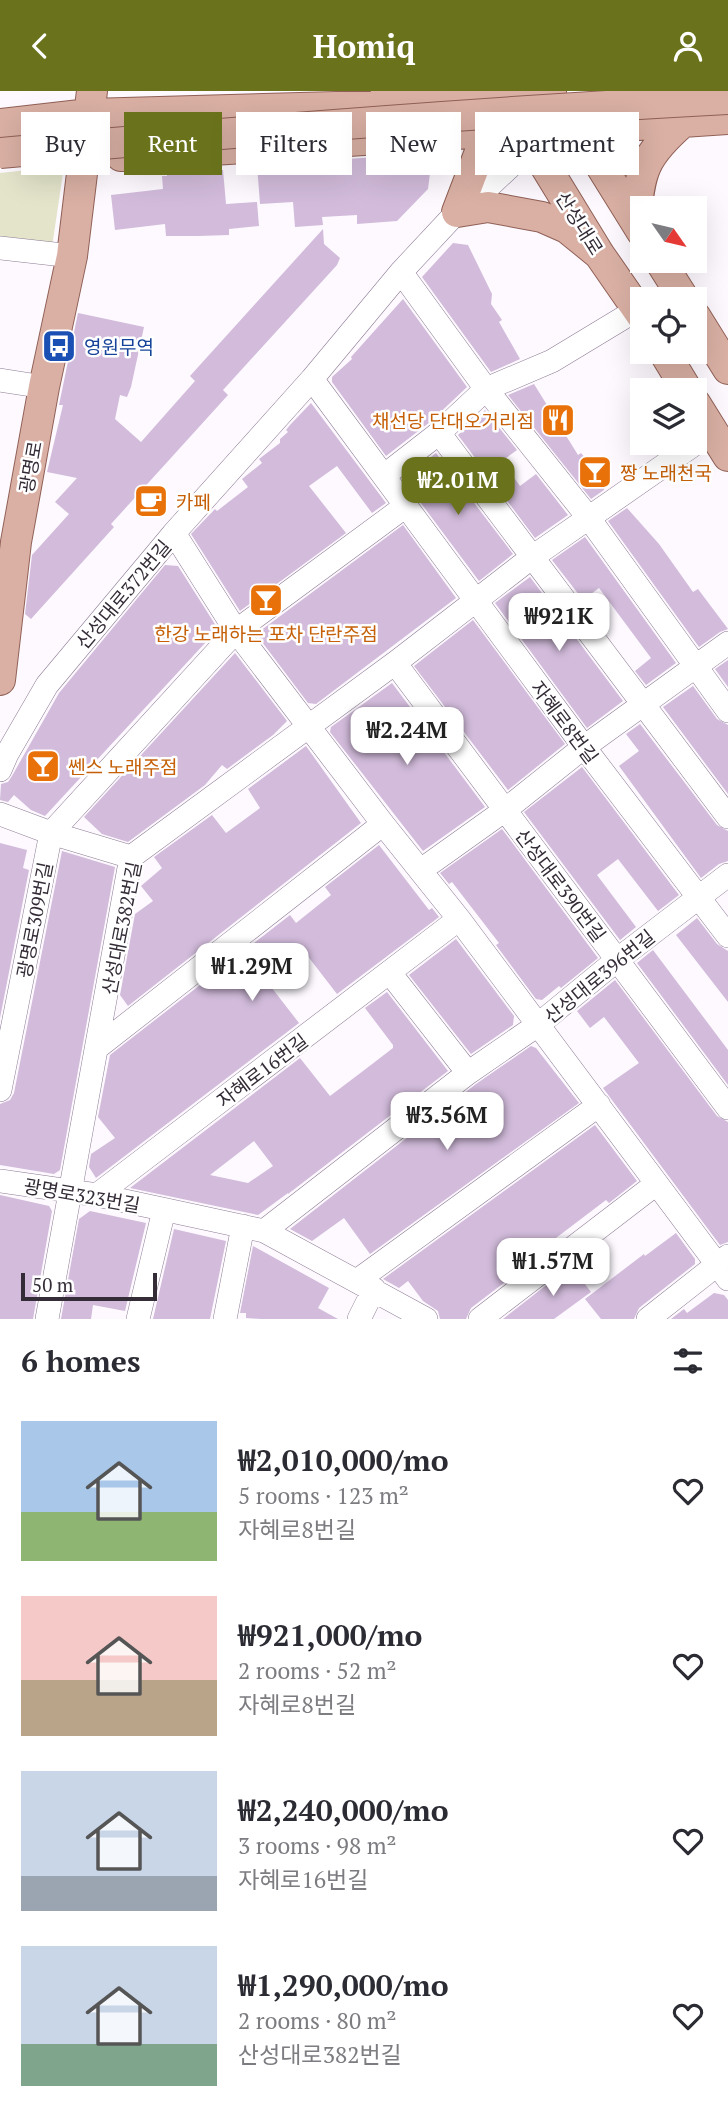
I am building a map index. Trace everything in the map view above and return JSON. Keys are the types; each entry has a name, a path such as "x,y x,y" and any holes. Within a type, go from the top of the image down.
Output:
{"main road":[{"path":"372,106 410,96 414,91"},
{"path":"0,124 90,103 372,106 551,91"},
{"path":"561,91 570,112"},
{"path":"494,112 502,93"},
{"name":"산성대로","path":"502,93 513,112"},
{"path":"0,153 279,127 728,99"},
{"path":"639,125 728,120"},
{"path":"639,196 639,183 645,166 663,139 683,122"},
{"path":"110,157 475,133"},
{"path":"475,162 457,212 488,207 542,217 567,228 599,254"},
{"path":"0,167 21,165"},
{"name":"광명로","path":"0,680 8,541 72,256 81,175"},
{"name":"산성대로","path":"551,175 599,254 630,299"},
{"path":"607,175 630,213"},
{"path":"707,335 728,369"},
{"path":"707,423 720,444"}],"street":[{"name":"산성대로372번길","path":"0,770 47,685 174,533 312,379 401,272 457,212 501,175"},
{"path":"0,248 72,256"},
{"path":"401,272 486,389 588,517 728,711"},
{"path":"385,475 439,433 486,389 552,361 630,318"},
{"name":"자혜로8번길","path":"312,379 584,747 728,936"},
{"path":"0,380 44,387"},
{"path":"439,433 728,817"},
{"name":"산성대로382번길","path":"47,1319 131,857 588,517 720,444"},
{"path":"51,833 236,631 407,505"},
{"path":"174,533 236,631 539,1024 656,1184 724,1266 648,1319"},
{"name":"산성대로390번길","path":"421,870 728,643"},
{"path":"395,663 505,810"},
{"name":"산성대로390번길","path":"505,810 728,1108"},
{"name":"광명로309번길","path":"0,814 51,833 131,857"},
{"path":"98,1047 383,824"},
{"name":"광명로309번길","path":"0,1090 51,833"},
{"name":"산성대로396번길","path":"254,1228 539,1024 728,874"},
{"name":"자혜로16번길","path":"97,1195 459,919"},
{"path":"390,973 468,1073"},
{"path":"359,1319 366,1284 600,1105"},
{"name":"광명로323번길","path":"0,1181 97,1195 254,1228 366,1284 426,1319"},
{"path":"480,1319 656,1184"},
{"name":"광명로323번길","path":"138,1319 164,1210"},
{"path":"225,1319 254,1228"}],"green space":[{"path":"21,171 21,175 63,175 52,247 0,238 0,173"}],"building":[{"path":"366,158 366,175 430,175 428,189 397,221 357,224 357,215 322,217 323,225 295,227 293,202 260,204 258,175 352,175 352,159"},
{"path":"223,170 226,204 257,202 259,226 229,229 229,235 198,236 166,236 165,224 115,230 111,195 163,189 162,176 222,175"},
{"path":"323,229 324,244 340,258 337,265 223,390 228,395 111,524 114,527 31,619 25,614 32,555 69,514 55,502 77,478 47,472 63,405 59,405 78,313 144,327 131,387 127,397 120,395 115,419 141,442 195,381 190,376"},
{"path":"453,243 468,245 492,294 491,304 502,320 499,322 520,359 491,372 422,277"},
{"path":"403,299 467,387 430,422 386,456 332,382 332,377 352,359"},
{"path":"534,384 578,455 581,453 605,482 604,490 591,499 508,395"},
{"path":"311,403 386,503 372,513 337,466 309,486 346,533 240,611 191,534 215,509 217,511 248,487 242,479 262,463 259,459 280,443 280,439 288,432 286,430"},
{"path":"485,410 517,450 502,461 520,486 536,474 568,515 535,538 458,435"},
{"path":"436,453 513,554 479,581 403,479"},
{"path":"627,508 659,544 693,592 698,589 728,629 699,647 608,521"},
{"path":"403,525 456,598 316,704 308,703 256,634"},
{"path":"585,537 676,663 646,685 635,671 651,658 599,588 583,600 552,560"},
{"path":"165,565 178,566 218,629 45,816 31,810 14,795 8,802 0,800 1,784 8,782 12,776 59,693"},
{"path":"530,577 623,701 587,728 495,603"},
{"path":"473,620 565,744 508,790 414,666"},
{"path":"235,653 287,721 273,735 227,769 222,765 205,785 128,842 102,834 84,817"},
{"path":"728,660 728,687 715,669"},
{"path":"392,683 485,807 423,851 330,732 331,727"},
{"path":"693,686 717,719 728,725 728,794 663,707"},
{"path":"640,724 717,825 728,831 728,861 719,864 701,878 619,766 639,751 626,734"},
{"path":"306,746 361,823 128,1006 120,995 135,914 153,901 141,886 162,868 154,857 212,815 226,833 260,808 248,789"},
{"path":"582,767 679,895 658,911 618,859 597,875 636,927 620,940 524,812"},
{"path":"502,829 598,958 542,1000 536,999 496,945 499,943 452,882 449,884 440,873"},
{"path":"0,843 27,850 23,868 29,870 0,1018"},
{"path":"379,845 429,910 432,908 439,917 337,994 303,950 265,976 299,1023 96,1178 89,1167 91,1154 115,1138 98,1117 110,1055 290,915 296,923 331,895 325,887"},
{"path":"62,851 115,867 60,1170 54,1174 0,1165 0,1104 10,1100 14,1093"},
{"path":"697,918 717,944 728,951 728,1002 676,935"},
{"path":"456,939 514,1016 513,1025 471,1054 409,975"},
{"path":"653,950 728,1050 728,1085 637,963"},
{"path":"615,980 717,1116 728,1122 728,1242 720,1245 603,1088 639,1063 604,1017 590,1028 577,1011"},
{"path":"387,992 448,1071 258,1215 130,1188 300,1058 330,1096 367,1068 393,1048 393,1045 365,1008","holes":["254,1141 273,1166 248,1183 210,1175"]},
{"path":"531,1046 536,1048 579,1103 370,1254 344,1218 312,1241 290,1229 476,1084"},
{"path":"595,1125 637,1181 609,1203 606,1200 552,1241 555,1244 471,1308 466,1319 440,1319 438,1311 423,1301 408,1281 399,1288 383,1279"},
{"path":"0,1195 49,1206 52,1211 33,1319 0,1319"},
{"path":"90,1211 146,1223 125,1311 93,1305 91,1319 61,1319 79,1219"},
{"path":"174,1229 226,1241 210,1319 153,1319"},
{"path":"676,1233 695,1259 695,1264 639,1308 634,1319 601,1319 585,1299"},
{"path":"253,1246 329,1288 318,1308 338,1319 261,1319 246,1318 246,1313 240,1313"},
{"path":"571,1266 591,1292 554,1319 503,1319"},
{"path":"714,1293 724,1295 728,1300 728,1319 671,1319 684,1309 687,1313"}],"place":[{"name":"영원무역","path":"59,346"},
{"name":"채선당 단대오거리점","path":"558,420"},
{"name":"짱 노래천국","path":"595,472"},
{"name":"카페","path":"151,501"},
{"name":"한강 노래하는 포차 단란주점","path":"266,600"},
{"name":"쎈스 노래주점","path":"43,766"}]}
